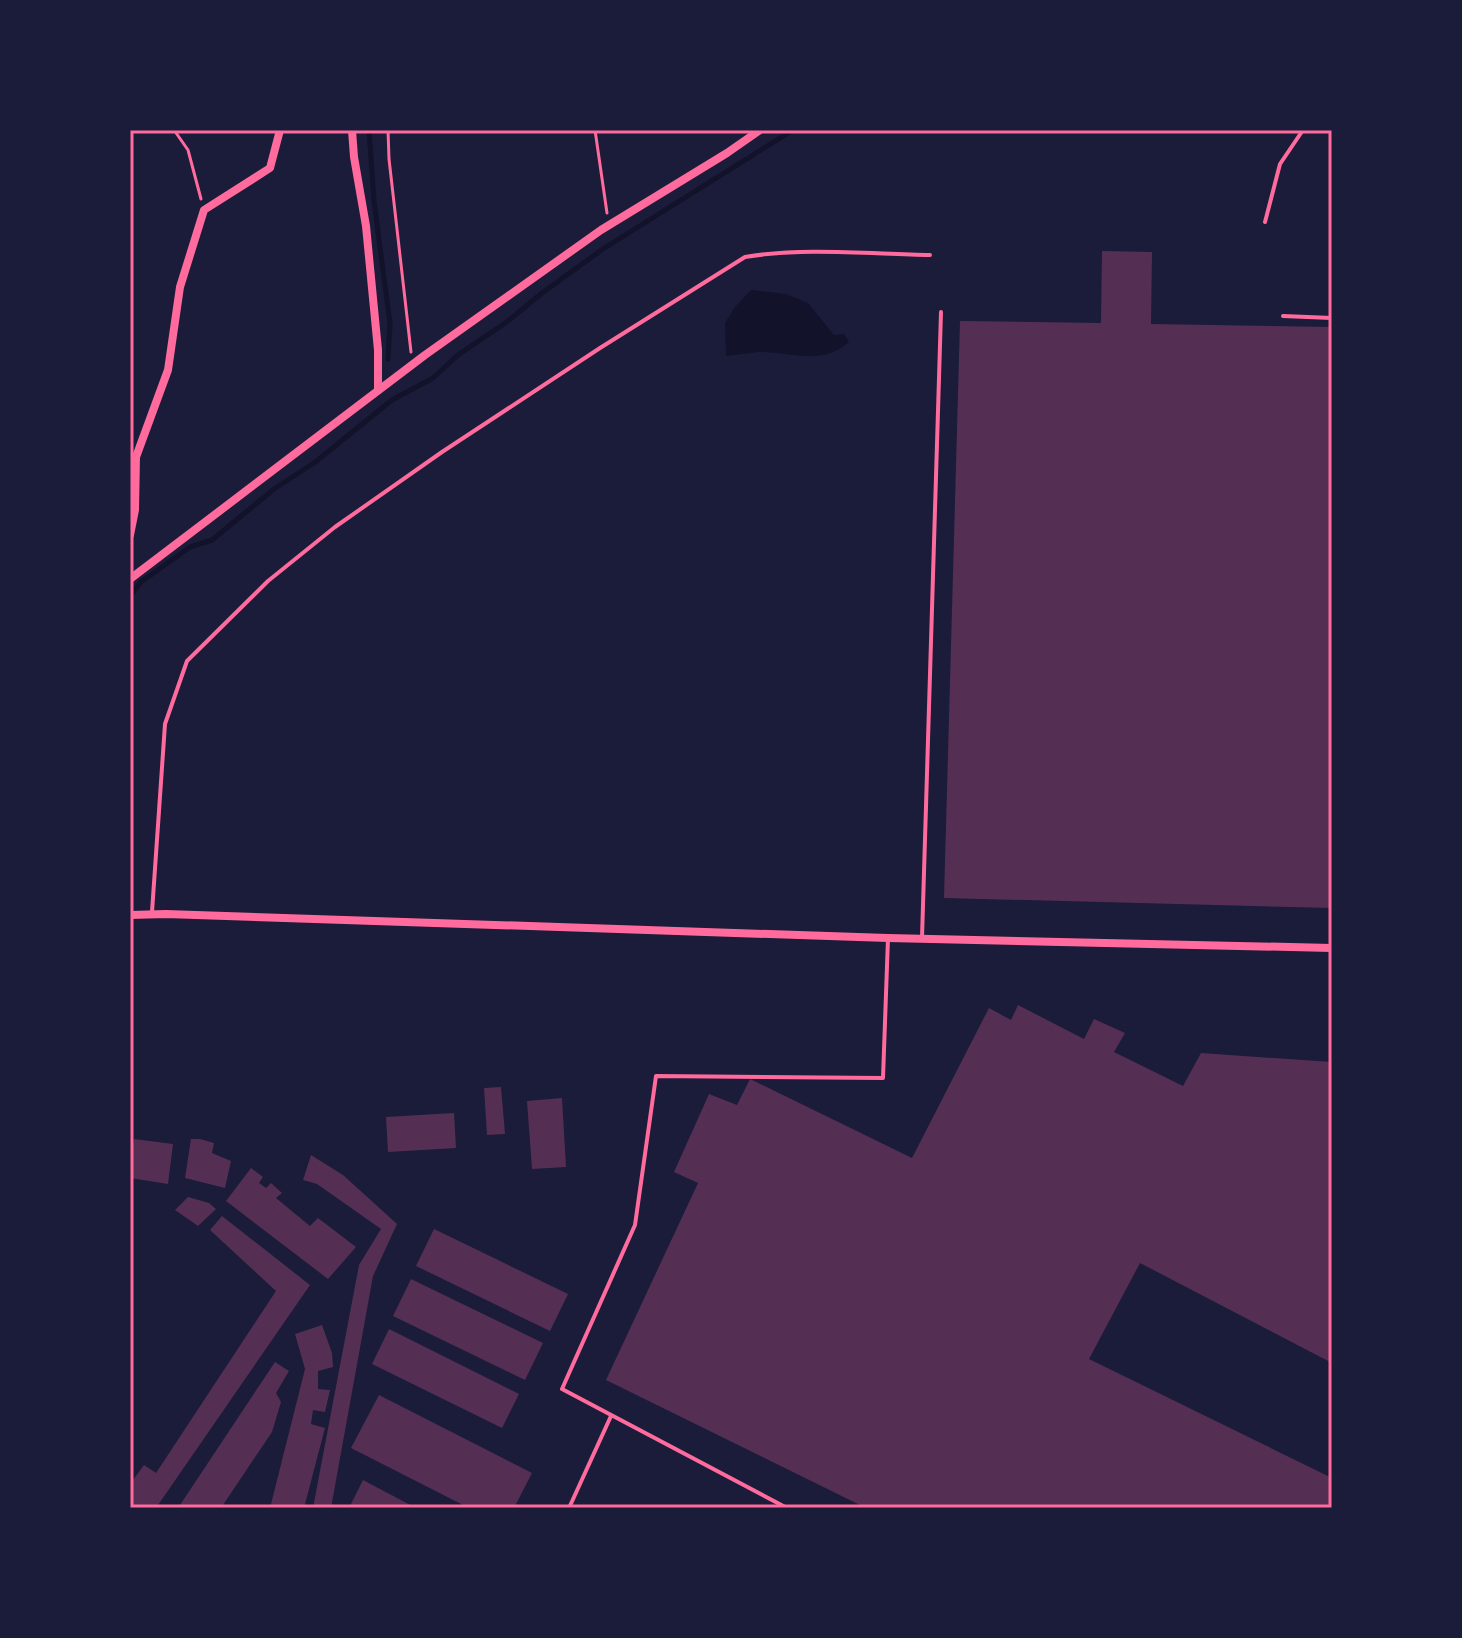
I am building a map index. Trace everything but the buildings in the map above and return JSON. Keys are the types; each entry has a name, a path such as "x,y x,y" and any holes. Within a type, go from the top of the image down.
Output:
{"street":[{"path":"130,535 135,510 136,457 168,370 180,287 204,210 270,168 280,130"},
{"path":"352,130 366,226 378,350 378,390"},
{"path":"130,579 412,364 609,225 760,130"},
{"path":"130,915 1332,948"}],"lane":[{"path":"1265,222 1280,164 1303,130"},
{"path":"152,915 165,724 187,661 268,581 335,527 442,452 745,257 825,253 930,255"},
{"path":"922,939 941,312"},
{"path":"1283,316 1332,318"},
{"path":"787,1508 562,1389 635,1225 656,1076 883,1078 888,938"},
{"path":"569,1508 611,1416"}],"path":[{"path":"174,130 188,150 204,210"},
{"path":"388,130 412,364"},
{"path":"595,130 609,225"}],"shaded area":[{"path":"751,290 786,294 808,303 834,335 844,334 849,342 838,350 816,356 758,352 726,356 725,323"}],"waterway":[{"path":"369,130 374,201 390,324 388,359"},
{"path":"130,596 141,582 190,547 212,540 392,400 433,378 458,355 603,249 793,130"}]}
